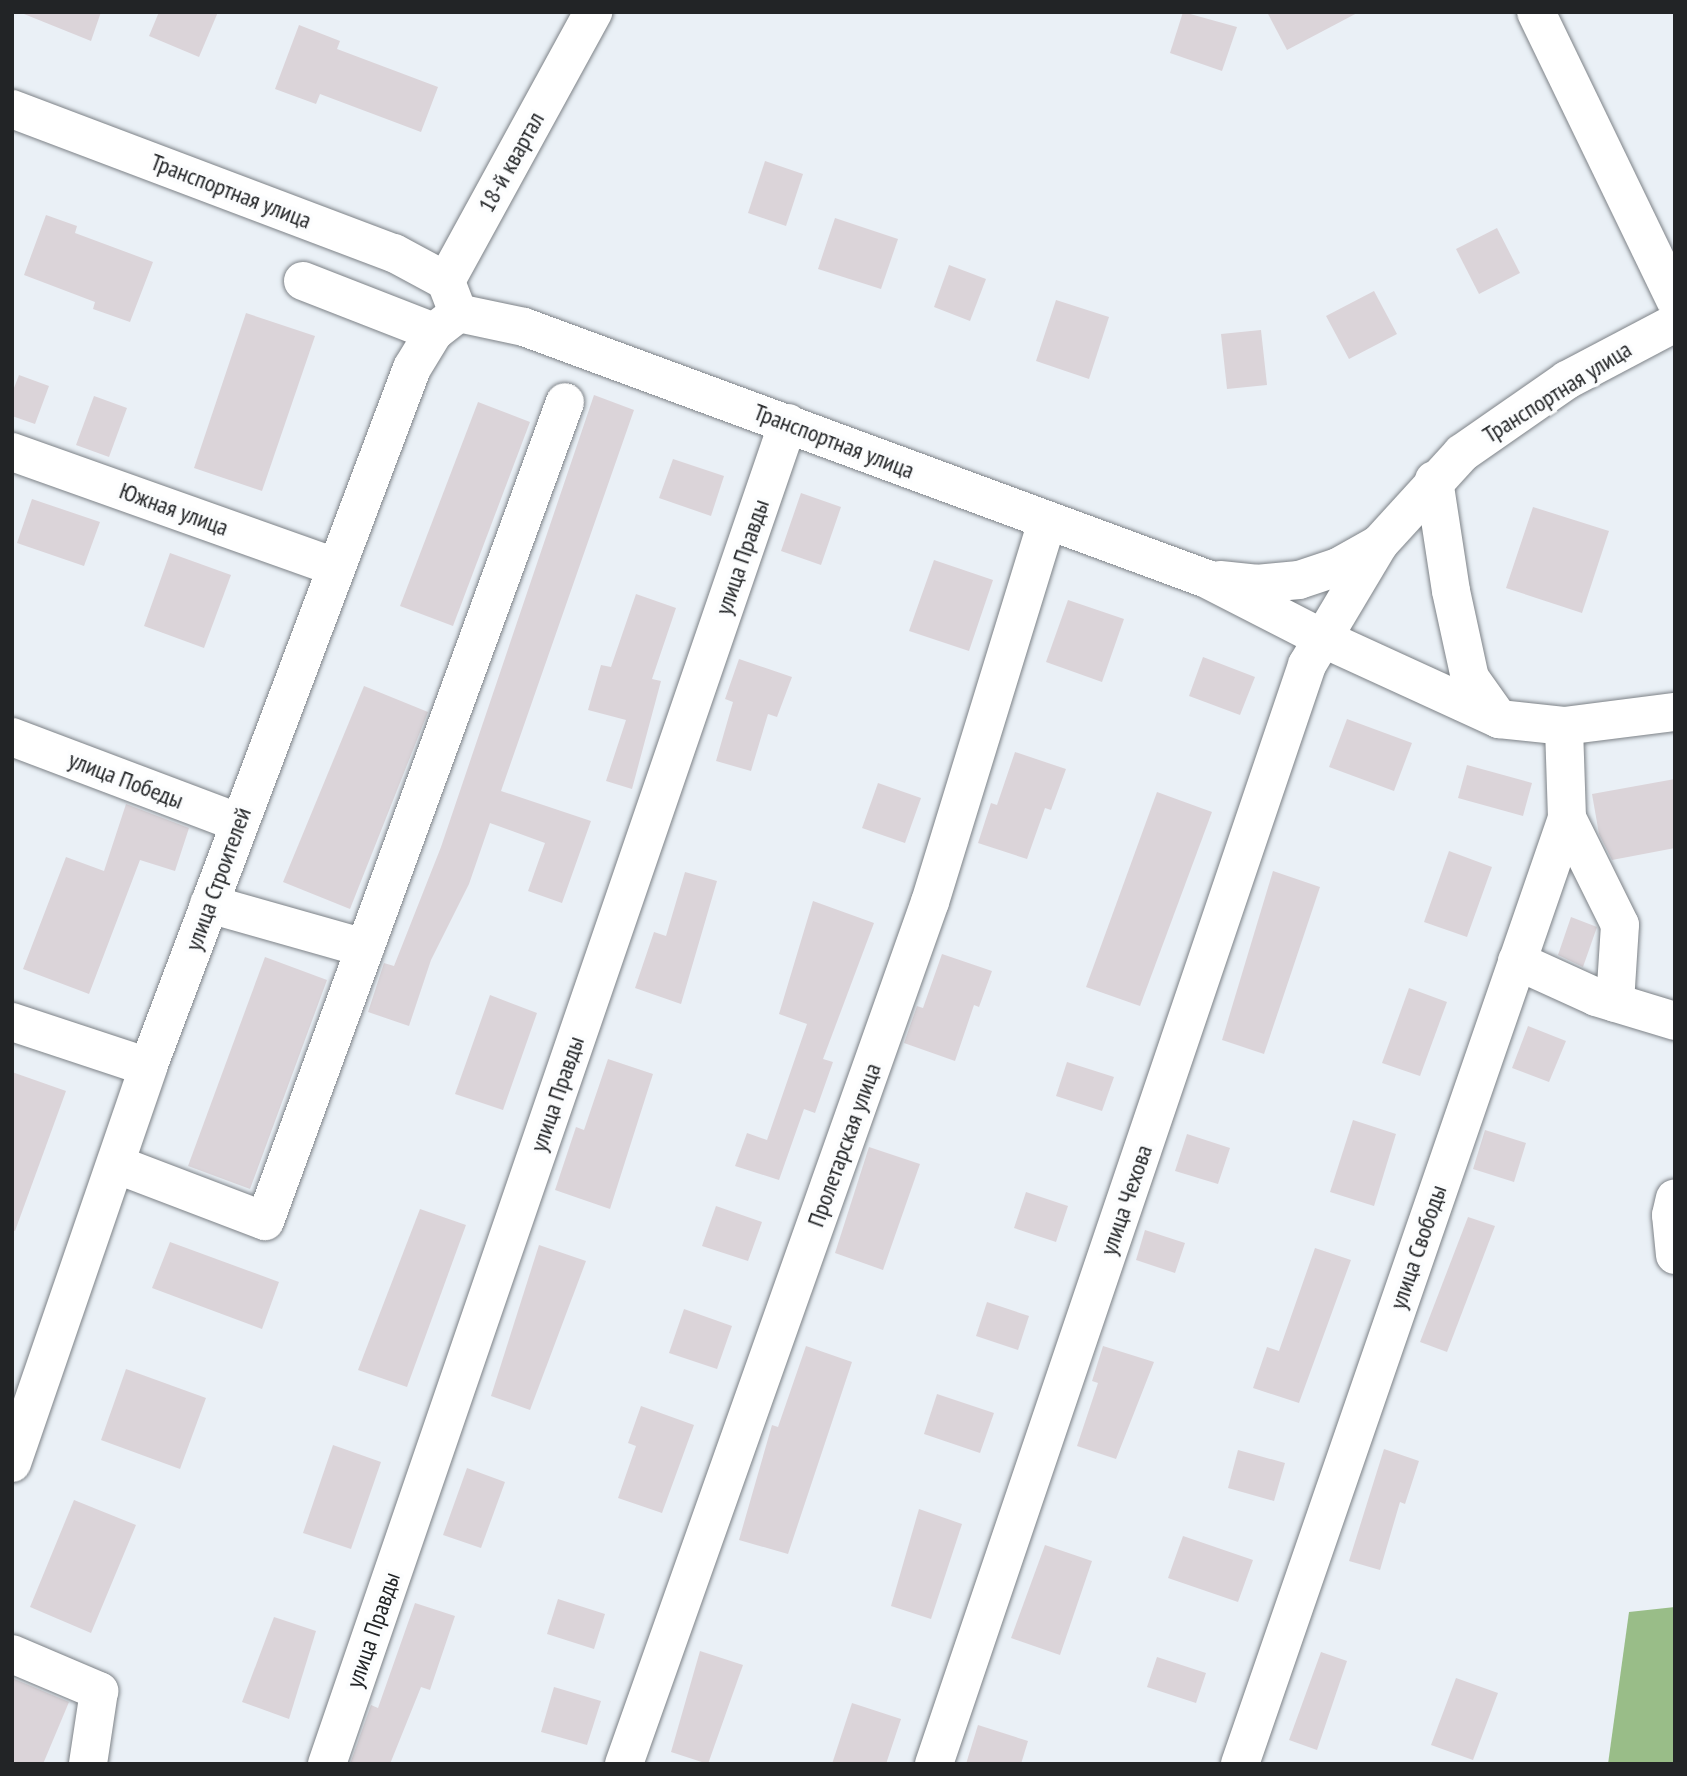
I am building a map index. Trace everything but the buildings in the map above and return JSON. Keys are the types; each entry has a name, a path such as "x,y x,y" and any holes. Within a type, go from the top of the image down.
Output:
{"street":[{"name":"18-й квартал","path":"446,309 593,12"},
{"path":"1536,12 1675,300"},
{"name":"Транспортная улица","path":"12,109 394,253 446,309 524,327 1207,579"},
{"path":"303,281 446,309"},
{"name":"улица Строителей","path":"13,1457 118,1165 148,1068 335,567 412,368 446,309"},
{"name":"Транспортная улица","path":"1322,638 1379,544 1434,480 1505,419 1675,323"},
{"path":"118,1165 265,1221 565,402"},
{"name":"улица Правды","path":"327,1764 788,424"},
{"name":"Южная улица","path":"12,452 335,567"},
{"path":"1434,480 1451,591 1470,678 1499,719"},
{"name":"Пролетарская улица","path":"624,1764 930,902 1047,521"},
{"path":"1207,579 1256,584 1299,580 1338,567 1379,544"},
{"path":"1207,579 1322,638 1499,719 1564,726 1675,712"},
{"name":"улица Чехова","path":"934,1764 1307,665 1322,638"},
{"name":"улица Свободы","path":"1240,1764 1567,818 1564,726"},
{"name":"улица Победы","path":"12,737 239,823"},
{"path":"1567,818 1620,925 1615,1003"},
{"path":"209,904 365,948"},
{"path":"1517,961 1615,1003 1675,1021"},
{"path":"12,1022 148,1068"},
{"path":"1675,1198 1671,1215 1675,1255"},
{"path":"12,1654 99,1691 88,1764"}],"green space":[{"path":"1675,1607 1675,1764 1608,1764 1629,1612"}]}
